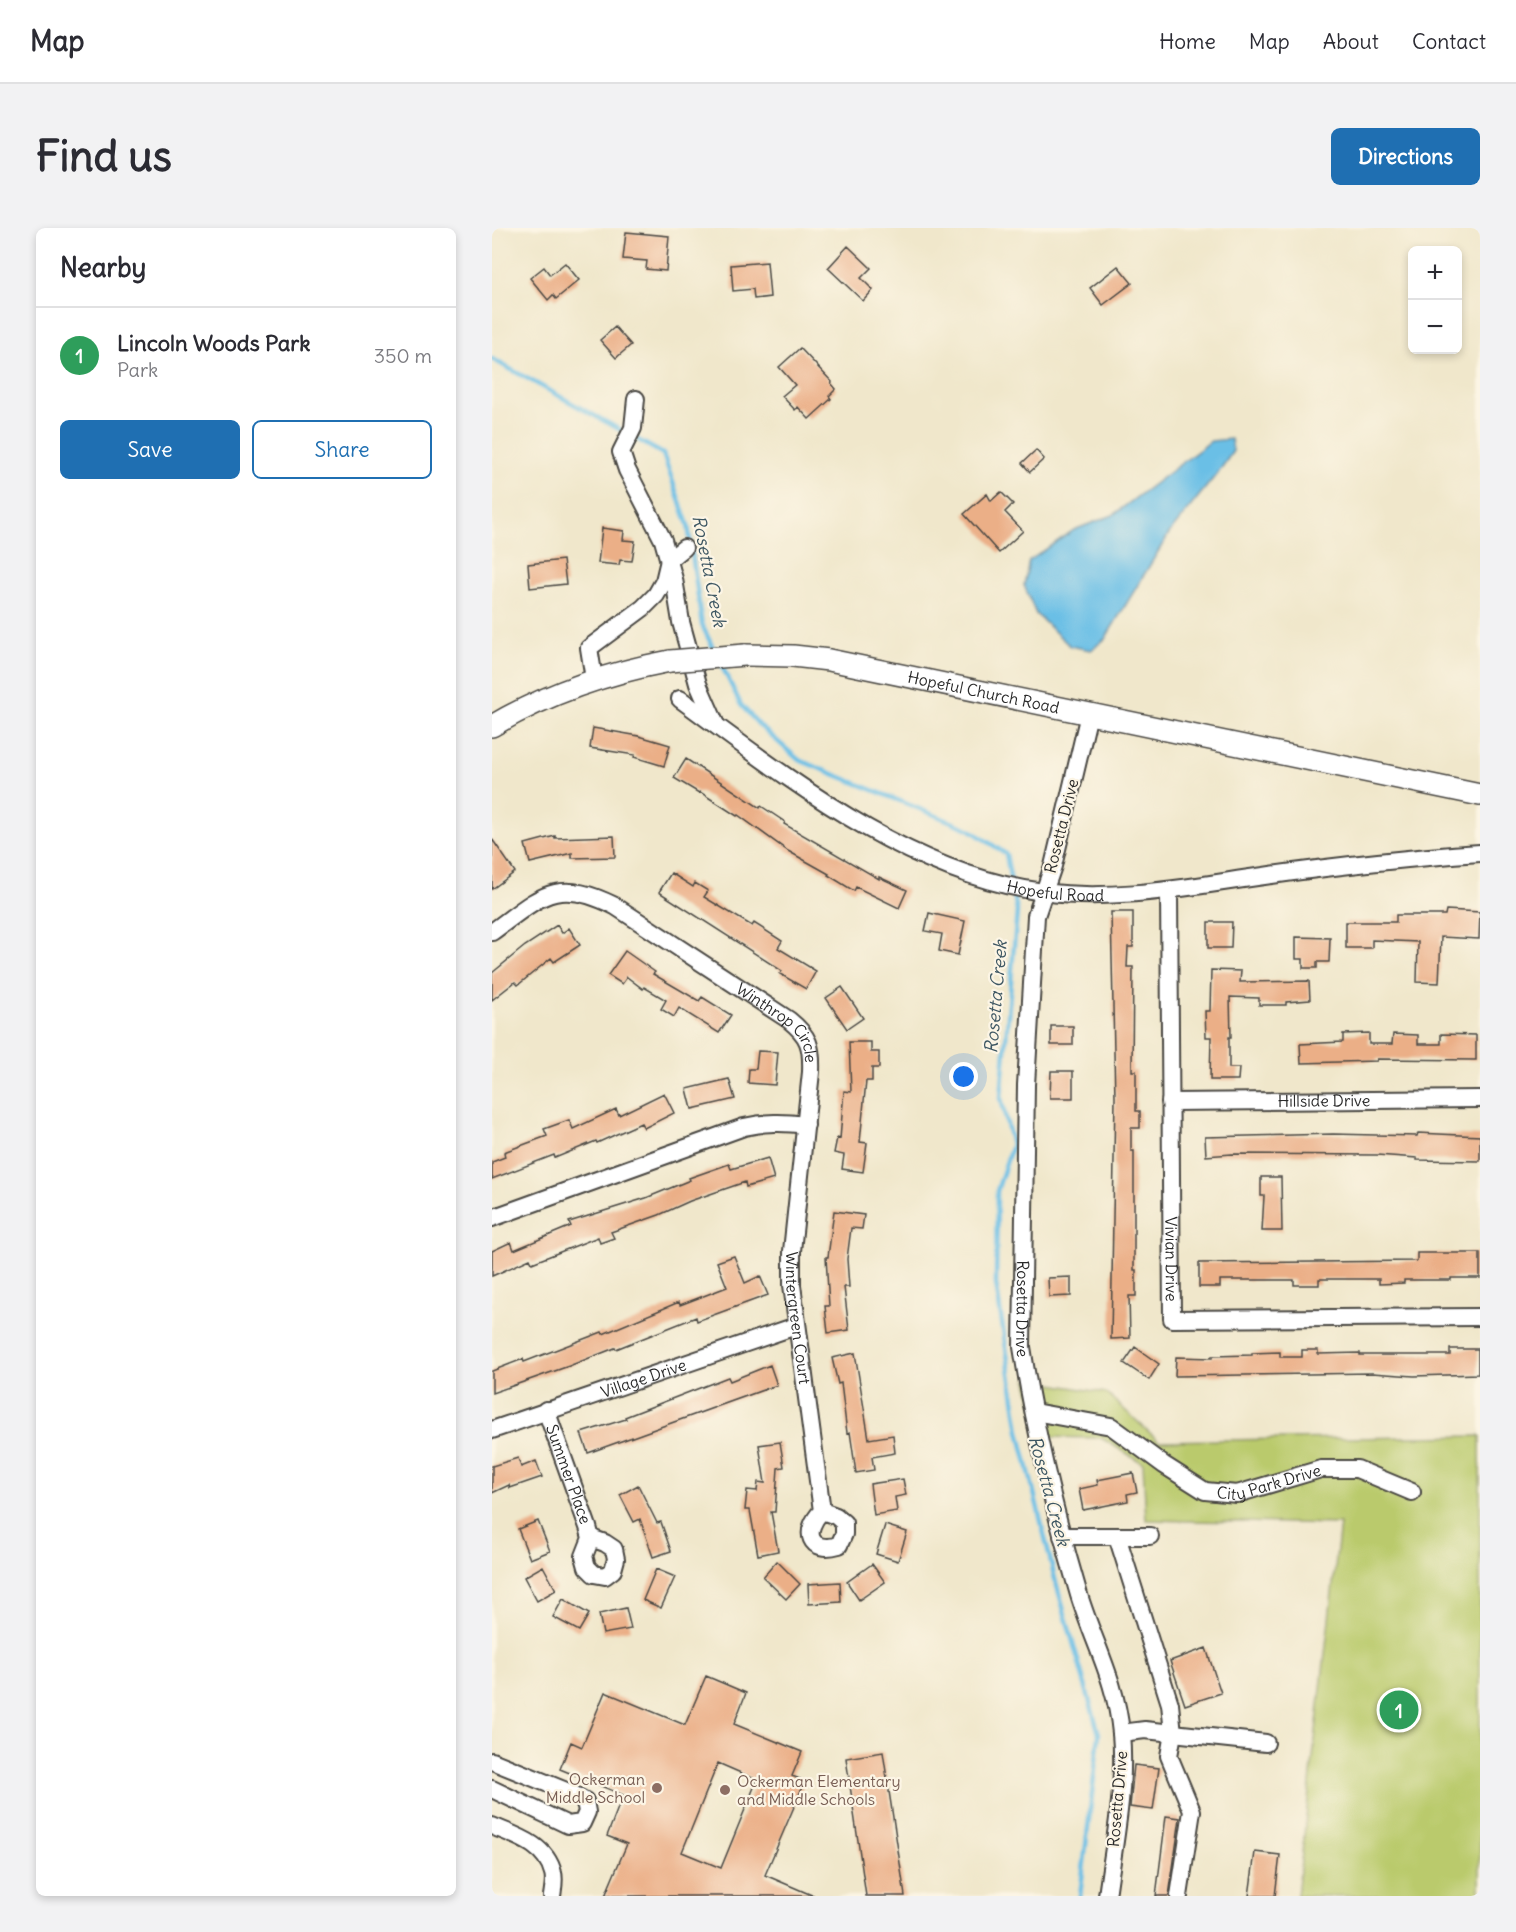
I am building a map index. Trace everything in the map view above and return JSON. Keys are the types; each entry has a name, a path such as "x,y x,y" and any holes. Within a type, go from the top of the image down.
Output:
{"main road":[{"name":"Hopeful Church Road","path":"492,726 544,699 594,679 636,668 670,661 746,655 793,656 829,660 1480,795"}],"street":[{"path":"636,399 630,435 621,452 663,540 681,622 698,684 716,725"},
{"path":"594,679 589,648 643,608 656,595 664,581 669,560 684,548"},
{"name":"Hopeful Road","path":"680,699 814,796 899,845 937,864 967,875 1025,889 1087,896 1169,890 1338,865 1480,853"},
{"name":"Rosetta Drive","path":"1089,714 1053,866 1036,916 1026,1084 1022,1347 1062,1536 1082,1602 1112,1680 1121,1733 1120,1787 1107,1896"},
{"name":"Vivian Drive","path":"1169,890 1172,1319 1480,1317"},
{"name":"Winthrop Circle","path":"492,932 535,900 550,894 580,892 615,906 800,1029 809,1042 811,1057 806,1125"},
{"name":"Hillside Drive","path":"1170,1102 1480,1099"},
{"path":"492,1218 744,1127 773,1122 806,1125"},
{"name":"Wintergreen Court","path":"806,1125 792,1251 792,1285 822,1510"},
{"name":"Village Drive","path":"492,1430 796,1326"},
{"name":"Summer Place","path":"546,1410 591,1538"},
{"name":"City Park Drive","path":"1034,1412 1111,1426 1164,1465 1205,1491 1237,1494 1321,1469 1357,1469 1412,1492"},
{"path":"1062,1536 1150,1536"},
{"path":"1118,1536 1170,1704 1173,1733 1169,1756 1192,1811 1179,1896"},
{"path":"1121,1733 1145,1730 1266,1743"},
{"path":"492,1761 571,1793 585,1801 587,1812 582,1823 568,1825 492,1789"},
{"path":"492,1826 524,1839 543,1852 553,1873 552,1896"}],"green space":[{"path":"1027,1380 1106,1393 1159,1441 1480,1436 1480,1896 1297,1896 1340,1524 1146,1520 1143,1463 1101,1438 1040,1437"}],"water":[{"path":"1231,439 1233,451 1170,532 1105,639 1091,650 1070,646 1036,614 1024,585 1029,561 1074,530 1113,515 1211,441"}],"building":[{"path":"626,232 669,236 666,271 646,269 647,261 623,259"},
{"path":"848,246 871,268 861,278 873,290 863,301 828,268"},
{"path":"767,262 770,297 754,299 753,289 733,291 731,265"},
{"path":"565,263 579,280 556,299 553,295 548,300 530,278 544,267 550,275"},
{"path":"1118,266 1132,283 1103,305 1090,288"},
{"path":"615,327 631,345 616,358 600,340"},
{"path":"800,348 836,389 829,396 831,399 809,419 798,407 795,410 782,396 795,385 779,367"},
{"path":"1036,450 1044,459 1030,472 1022,463"},
{"path":"1001,492 1013,504 1005,512 1023,531 999,553 964,514 987,494 991,501"},
{"path":"602,528 624,531 623,540 635,541 632,561 620,560 619,565 598,563"},
{"path":"563,560 566,584 530,588 528,564"},
{"path":"593,728 639,736 670,745 664,766 634,757 635,755 590,748"},
{"path":"686,759 760,808 761,806 785,822 784,824 879,879 879,877 907,890 899,908 856,887 854,891 788,851 738,815 674,778"},
{"path":"555,836 555,838 614,836 615,857 572,858 572,853 530,863 525,844"},
{"path":"492,839 515,872 492,889"},
{"path":"671,873 693,887 695,883 708,891 704,897 752,926 754,923 782,941 778,948 816,971 806,989 780,974 782,971 659,892"},
{"path":"1446,910 1480,912 1479,939 1441,937 1439,983 1417,982 1418,942 1372,940 1372,948 1346,948 1346,922 1396,922 1396,915 1445,915"},
{"path":"1111,912 1133,912 1133,947 1128,947 1127,967 1133,967 1132,1071 1136,1071 1136,1111 1140,1111 1140,1128 1131,1128 1131,1151 1134,1151 1136,1296 1129,1296 1130,1338 1111,1339 1115,1098"},
{"path":"929,913 965,921 958,955 939,951 942,934 925,931"},
{"path":"1208,922 1232,922 1231,948 1208,948"},
{"path":"557,925 562,933 569,928 580,945 554,962 551,958 518,985 515,982 492,1000 492,973 525,946"},
{"path":"1296,937 1330,938 1329,962 1317,962 1317,968 1303,968 1303,959 1296,959"},
{"path":"625,951 655,972 653,974 699,1001 702,997 731,1015 719,1033 679,1008 674,1017 661,1009 666,1000 644,987 643,989 627,977 622,984 608,975"},
{"path":"1211,970 1241,971 1240,982 1309,981 1310,1000 1286,1002 1286,1005 1259,1005 1259,998 1230,997 1229,1068 1239,1068 1238,1080 1210,1080 1211,1037 1206,1037 1205,1011 1210,1011"},
{"path":"842,987 863,1018 847,1029 826,998"},
{"path":"1051,1026 1073,1026 1073,1045 1051,1045"},
{"path":"1369,1033 1369,1044 1392,1044 1393,1034 1418,1035 1418,1044 1441,1044 1441,1034 1476,1035 1476,1060 1377,1059 1377,1061 1301,1063 1300,1044 1343,1042 1343,1034"},
{"path":"849,1042 871,1042 871,1052 879,1052 879,1068 872,1068 872,1081 866,1081 860,1142 867,1143 863,1172 842,1169 844,1155 834,1153 837,1138 840,1139 844,1091 851,1092"},
{"path":"758,1051 778,1052 775,1085 748,1083 749,1069 756,1069"},
{"path":"1051,1071 1073,1071 1073,1098 1050,1098"},
{"path":"729,1079 735,1099 692,1109 687,1089"},
{"path":"664,1093 674,1113 644,1128 641,1123 597,1143 596,1141 555,1158 554,1155 492,1179 492,1162 505,1157 504,1152 547,1136 544,1129 569,1120 573,1129 616,1109 619,1115"},
{"path":"1418,1133 1480,1136 1480,1161 1417,1160 1417,1158 1377,1155 1232,1154 1206,1156 1205,1137 1333,1134 1417,1136"},
{"path":"768,1158 774,1179 746,1187 745,1182 611,1232 614,1238 600,1243 598,1237 532,1263 530,1259 492,1276 492,1251 511,1242 514,1250 571,1226 569,1222 646,1198 690,1180 689,1178 729,1164 731,1169"},
{"path":"1261,1177 1281,1177 1282,1231 1262,1231 1264,1196 1261,1196"},
{"path":"834,1211 864,1215 862,1229 851,1228 847,1259 849,1287 844,1287 849,1330 828,1333 825,1306 829,1306 826,1257 828,1257"},
{"path":"1417,1253 1480,1253 1480,1278 1404,1280 1404,1283 1379,1284 1379,1279 1319,1279 1319,1285 1294,1285 1294,1280 1220,1280 1220,1287 1199,1287 1199,1263 1417,1261"},
{"path":"734,1256 745,1283 760,1276 768,1295 697,1321 696,1317 616,1349 492,1393 492,1371 523,1359 524,1362 602,1332 603,1334 679,1302 680,1305 727,1287 717,1262"},
{"path":"1071,1277 1071,1296 1049,1297 1048,1278"},
{"path":"1135,1347 1159,1364 1149,1380 1124,1363"},
{"path":"1450,1349 1478,1349 1478,1374 1175,1376 1176,1357 1212,1358 1212,1356 1280,1352 1280,1357 1302,1357 1302,1350 1318,1350 1318,1354 1450,1355"},
{"path":"855,1353 869,1439 893,1435 895,1453 872,1457 874,1470 856,1473 850,1432 847,1433 841,1383 838,1384 832,1358"},
{"path":"770,1365 777,1385 588,1453 581,1433 626,1419 625,1417 728,1377 730,1381"},
{"path":"780,1442 784,1467 778,1468 775,1512 771,1512 778,1551 758,1555 750,1510 745,1510 747,1490 757,1491 758,1482 765,1483 759,1445"},
{"path":"518,1458 521,1467 536,1461 542,1477 510,1488 509,1485 492,1493 492,1466"},
{"path":"1133,1473 1137,1492 1127,1494 1128,1501 1083,1510 1079,1489 1098,1485 1097,1480"},
{"path":"903,1479 906,1495 895,1497 897,1511 874,1515 870,1484"},
{"path":"638,1485 657,1523 661,1522 671,1551 653,1557 640,1519 634,1522 620,1495"},
{"path":"538,1521 550,1551 530,1559 518,1529"},
{"path":"885,1525 907,1532 898,1561 876,1554"},
{"path":"777,1561 800,1584 786,1599 763,1577"},
{"path":"872,1564 885,1582 859,1600 847,1582"},
{"path":"543,1566 556,1590 537,1601 524,1577"},
{"path":"656,1569 675,1577 661,1608 643,1600"},
{"path":"840,1582 841,1602 809,1604 808,1584"},
{"path":"563,1599 589,1614 579,1631 553,1617"},
{"path":"626,1608 631,1629 603,1634 599,1614"},
{"path":"1206,1648 1221,1693 1185,1705 1170,1661"},
{"name":"Ockerman Middle School","path":"706,1676 746,1693 734,1724 802,1752 792,1776 805,1781 765,1875 814,1896 605,1896 627,1844 607,1836 623,1795 560,1769 571,1742 582,1747 605,1692 685,1725","holes":["718,1763 757,1780 721,1868 682,1852"]},
{"path":"883,1752 905,1896 866,1896 846,1758"},
{"path":"1134,1765 1159,1768 1153,1810 1130,1807"},
{"path":"1166,1816 1180,1818 1169,1896 1156,1896"},
{"path":"1255,1852 1280,1855 1275,1896 1249,1896"}],"waterway":[{"name":"Rosetta Creek","path":"492,359 626,433"},
{"name":"Rosetta Creek","path":"633,437 663,454 688,525 702,625 715,652"},
{"name":"Rosetta Creek","path":"720,662 741,705 760,726 799,760 969,829 1006,854 1011,882"},
{"name":"Rosetta Creek","path":"1013,891 1017,911 1001,1098 1012,1145 997,1191 996,1284 1019,1431 1055,1579 1099,1734 1080,1896"}],"place":[{"name":"Lincoln Woods Park","path":"1399,1710"},
{"name":"Ockerman Middle School","path":"657,1788"},
{"name":"Ockerman Elementary and Middle Schools","path":"725,1790"}]}
